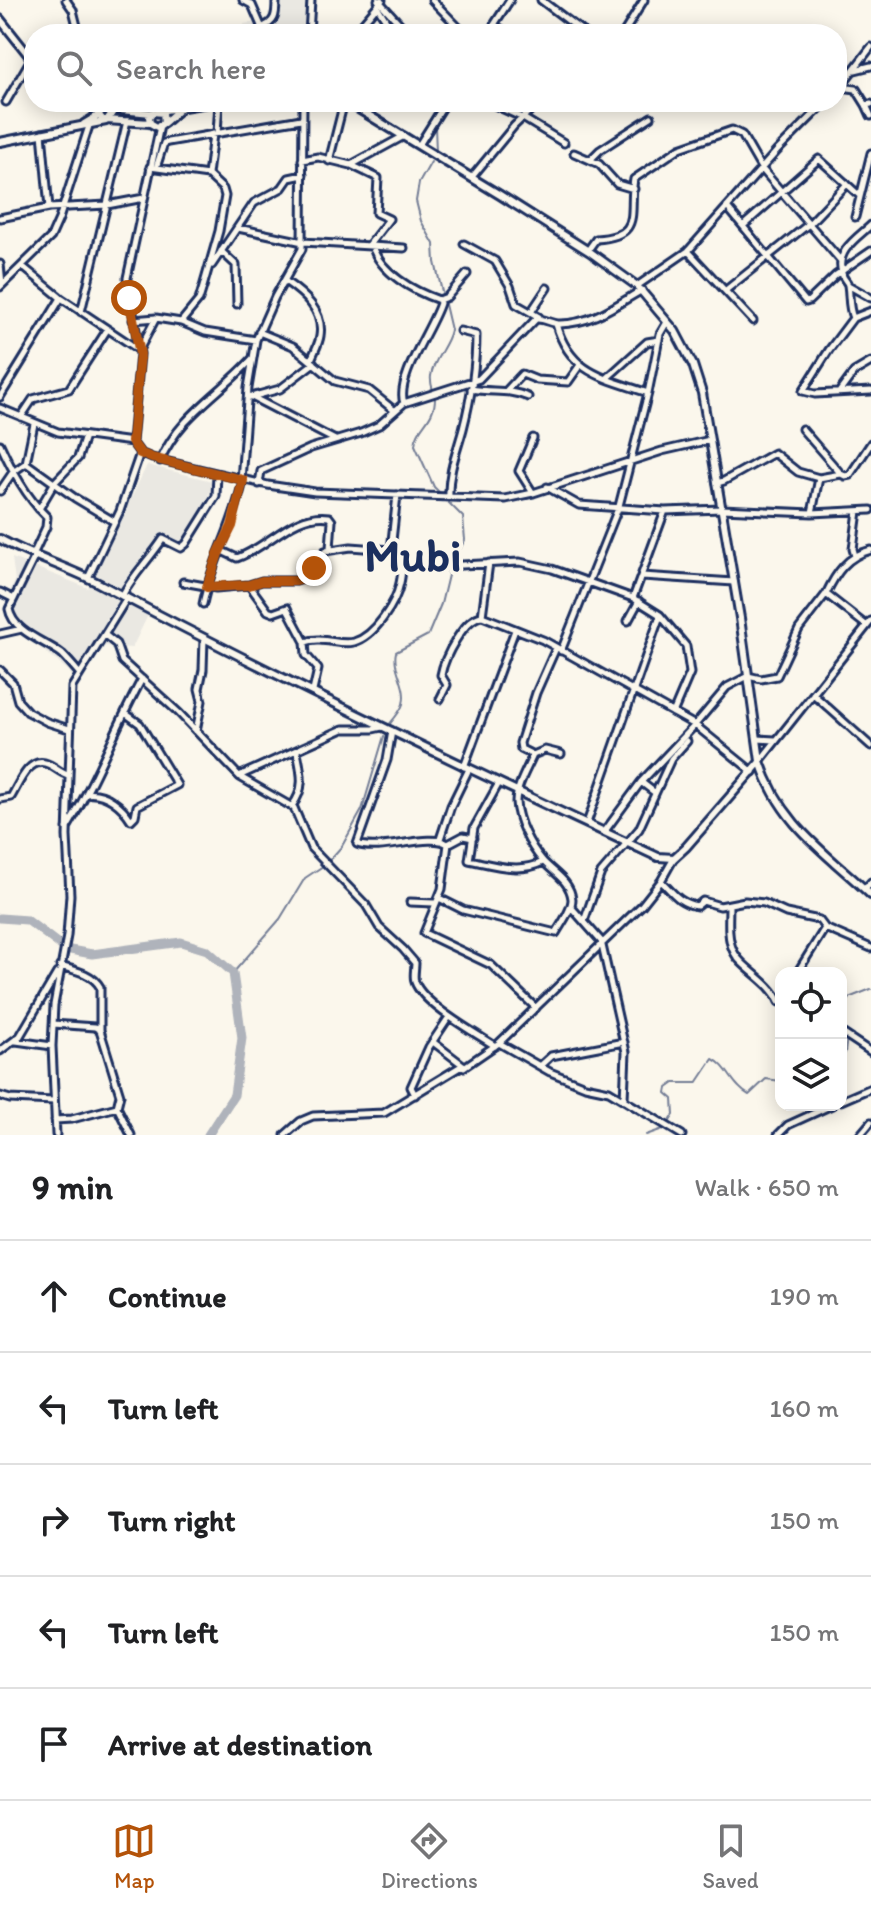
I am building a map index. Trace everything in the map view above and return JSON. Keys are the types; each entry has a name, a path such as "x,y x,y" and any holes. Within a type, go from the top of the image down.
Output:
{"main road":[{"path":"0,19 24,50"},
{"path":"107,120 112,115 110,112"},
{"path":"151,124 155,112 163,113 162,124"},
{"path":"0,142 107,120 162,124 176,112"},
{"path":"363,112 588,250 639,288 668,320 685,347 698,379 734,582 760,761 773,794 790,821 868,892"},
{"path":"85,126 99,114 107,120"},
{"path":"0,539 88,578 466,768 658,857 674,858 760,761"}],"street":[{"path":"66,0 73,10 76,24"},
{"path":"243,0 252,5 258,24"},
{"path":"271,24 275,19 276,0"},
{"path":"310,24 311,0"},
{"path":"432,0 455,24"},
{"path":"494,24 510,0"},
{"path":"541,0 573,24"},
{"path":"629,24 644,0"},
{"path":"364,24 379,2"},
{"path":"379,2 389,24"},
{"path":"379,2 400,24"},
{"path":"847,79 871,47"},
{"path":"854,70 871,66"},
{"path":"6,102 24,75"},
{"path":"847,89 856,89 869,104 871,116"},
{"path":"208,175 216,112"},
{"path":"203,604 220,550 232,526 242,480 256,340 300,255 303,242 302,112"},
{"path":"329,161 342,112"},
{"path":"419,145 440,112"},
{"path":"510,112 564,143"},
{"path":"472,177 529,112"},
{"path":"464,244 495,261 510,286 512,299 520,307 556,324 595,317 688,251 761,168 816,112"},
{"path":"590,160 600,150 651,117"},
{"path":"301,119 164,143 144,198 127,278 139,350 132,442 140,453 160,461 259,484 315,492 496,499 533,493 710,440"},
{"path":"81,312 127,120"},
{"path":"151,124 156,141"},
{"path":"153,167 162,124"},
{"path":"1,286 51,237 63,208 85,126"},
{"path":"588,250 596,239 612,239 630,224 634,179 643,176 669,154 727,131 737,131 761,168 841,261"},
{"path":"42,133 49,208"},
{"path":"351,165 405,136"},
{"path":"574,153 600,166 617,184 634,189"},
{"path":"855,217 871,153"},
{"path":"302,160 318,157 351,165 378,178 376,213 389,219 370,246"},
{"path":"744,225 819,159 860,196"},
{"path":"153,167 208,175 223,189 225,196 199,300 181,322"},
{"path":"208,273 254,203 282,188 289,178 303,175"},
{"path":"726,290 810,223 847,184"},
{"path":"0,218 49,208 107,205 144,198"},
{"path":"727,207 806,302 871,251"},
{"path":"871,225 868,233 852,240 841,261 841,273 848,285 871,298"},
{"path":"238,228 303,242 404,248"},
{"path":"370,246 383,267 418,291 442,299"},
{"path":"221,251 236,265 237,304"},
{"path":"688,251 753,321"},
{"path":"0,264 1,286"},
{"path":"22,266 61,298 139,350"},
{"path":"404,403 402,396 413,360 442,299 467,274"},
{"path":"250,396 280,389 312,362 320,340 320,317 305,298 285,281"},
{"path":"848,285 847,298 853,318"},
{"path":"531,312 547,288"},
{"path":"0,397 61,298"},
{"path":"871,311 853,318 803,391 815,394 871,391"},
{"path":"133,320 156,318 181,322 205,332 256,340"},
{"path":"139,350 156,318"},
{"path":"259,484 259,474 268,467 379,425 404,403 471,386 540,318"},
{"path":"533,755 521,749 520,743 536,693 589,583 619,506 659,340 668,320"},
{"path":"556,324 565,348 580,365 591,373 648,393"},
{"path":"21,417 33,399 64,392 74,384 107,330"},
{"path":"449,496 454,458 471,386 476,335 460,331"},
{"path":"259,332 293,346 335,381 369,390 395,411"},
{"path":"607,378 647,342 659,340"},
{"path":"160,461 165,448 190,414 252,359"},
{"path":"840,391 854,372 871,362"},
{"path":"471,386 496,393 507,390 522,374 537,380 568,382 580,365"},
{"path":"507,390 528,397"},
{"path":"250,396 335,440"},
{"path":"0,408 58,432 132,442"},
{"path":"0,491 13,472 26,463 34,424"},
{"path":"802,429 841,474"},
{"path":"39,509 55,482 78,458 85,436"},
{"path":"533,438 519,471 533,493"},
{"path":"717,483 774,453 798,472 819,478 850,475 871,443"},
{"path":"0,444 13,472 47,517 46,527 9,613 14,622 65,657 79,673"},
{"path":"88,578 115,522 140,453"},
{"path":"26,463 115,522"},
{"path":"56,1135 52,1046 70,895 67,828 72,687 105,635 134,574 163,539 181,548 186,544 216,496 217,474"},
{"path":"812,513 819,478"},
{"path":"547,487 573,503 665,511 722,509 812,513 871,510"},
{"path":"391,550 397,495"},
{"path":"628,621 665,511"},
{"path":"855,556 853,549 858,511"},
{"path":"220,550 237,558 243,556 302,518 321,516 329,517 332,521 330,548"},
{"path":"183,582 207,587 296,581 306,578 321,554 330,548 351,547 391,550 396,556 443,566 520,562 552,569 636,600 660,615 680,637 690,673 673,713"},
{"path":"605,831 641,782 727,687 748,676 761,679 777,676 799,629 837,574 855,556 871,550"},
{"path":"305,642 326,638 354,642 369,633 397,592 403,557"},
{"path":"482,616 489,563"},
{"path":"642,576 734,582"},
{"path":"249,585 268,611 273,613 287,608 305,642 306,655 318,669 313,691"},
{"path":"0,592 14,599"},
{"path":"760,761 869,624 826,594"},
{"path":"587,823 660,615"},
{"path":"440,699 447,685 441,675 446,656 470,621 482,616 559,649 695,725 753,772"},
{"path":"0,634 23,629"},
{"path":"440,839 515,630"},
{"path":"105,635 116,644 122,661 239,776 292,806 311,848 366,905 387,936 415,963 414,979 418,986 449,1017 540,1066 585,1086 609,1091 682,1135"},
{"path":"196,732 202,701 199,689 204,638"},
{"path":"0,670 13,683 18,701 28,712 69,729"},
{"path":"67,828 97,774 142,679"},
{"path":"813,694 871,746"},
{"path":"86,794 107,796 128,813 131,820 137,806 177,785 140,724 125,713"},
{"path":"239,776 343,729 382,726"},
{"path":"392,731 387,760 357,844 381,846 440,839 448,844"},
{"path":"758,739 776,741"},
{"path":"584,921 601,873 639,829 671,759 687,741"},
{"path":"561,754 545,750 533,755 516,804 529,841 543,862 562,878 569,890 574,913 599,936 624,1042 624,1099"},
{"path":"292,806 300,796 302,787 297,752"},
{"path":"0,799 11,797 27,770 35,764 44,762 68,775"},
{"path":"641,782 654,792"},
{"path":"499,783 474,828 469,860 514,869 525,869 543,862"},
{"path":"448,844 463,836 473,838"},
{"path":"448,844 437,900 424,933 491,965 536,1008"},
{"path":"285,1135 307,1117 326,1113 384,1113 464,1067 497,1044 642,905 674,858"},
{"path":"661,881 682,902 697,906 703,901 729,905 745,901 764,903 786,913 819,920 825,928 871,948"},
{"path":"868,892 871,882"},
{"path":"437,900 553,934 571,906"},
{"path":"410,902 432,905 437,900"},
{"path":"729,905 731,944 735,954 775,992"},
{"path":"801,967 825,928"},
{"path":"59,969 79,971 98,982 102,1003 100,1030 120,1095 117,1107 131,1135"},
{"path":"0,1051 16,1041 59,969"},
{"path":"415,1095 411,1087 432,1042 449,1017"},
{"path":"53,1024 100,1030"},
{"path":"847,1036 871,1052"},
{"path":"16,1041 52,1046"},
{"path":"432,1042 463,1065"},
{"path":"540,1066 551,1056 624,1042"},
{"path":"847,1098 871,1088"},
{"path":"0,1096 54,1101"},
{"path":"55,1120 72,1119 117,1107"},
{"path":"778,1135 788,1125 819,1111"},
{"path":"860,1135 871,1122"}],"shaded area":[{"path":"272,0 311,0 309,24 244,24 268,20 268,12 273,12"},
{"path":"147,465 212,481 207,502 179,551 156,545 122,590 151,609 132,648 105,646 77,685 69,671 14,627 6,615 6,600 15,581 12,558 88,588"}],"waterway":[{"path":"436,152 435,126 440,116"},
{"path":"431,162 419,183 416,201 421,221 434,244 435,262 451,330 432,370 434,406 415,445 434,487 441,494"},
{"path":"388,726 401,710 404,697 396,652 428,635 441,604 450,567 465,540 463,517 447,501"},
{"path":"233,973 280,919 305,878 326,864 342,846 362,810 384,736"},
{"path":"0,918 27,920 65,949 92,954 181,942 207,950 233,973 242,1038 234,1095 208,1135"},
{"path":"847,1002 851,997 871,989"},
{"path":"668,1124 674,1115 673,1099 666,1093 667,1088 674,1083 697,1083 713,1059 749,1095 766,1079 775,1080"},
{"path":"646,1135 663,1129"}],"district":[{"name":"Mubi","path":"413,555"}],"route":[{"path":"129,298 140,354 132,442 140,453 163,462 243,480 232,526 207,587 296,581 306,578 314,568"}]}
